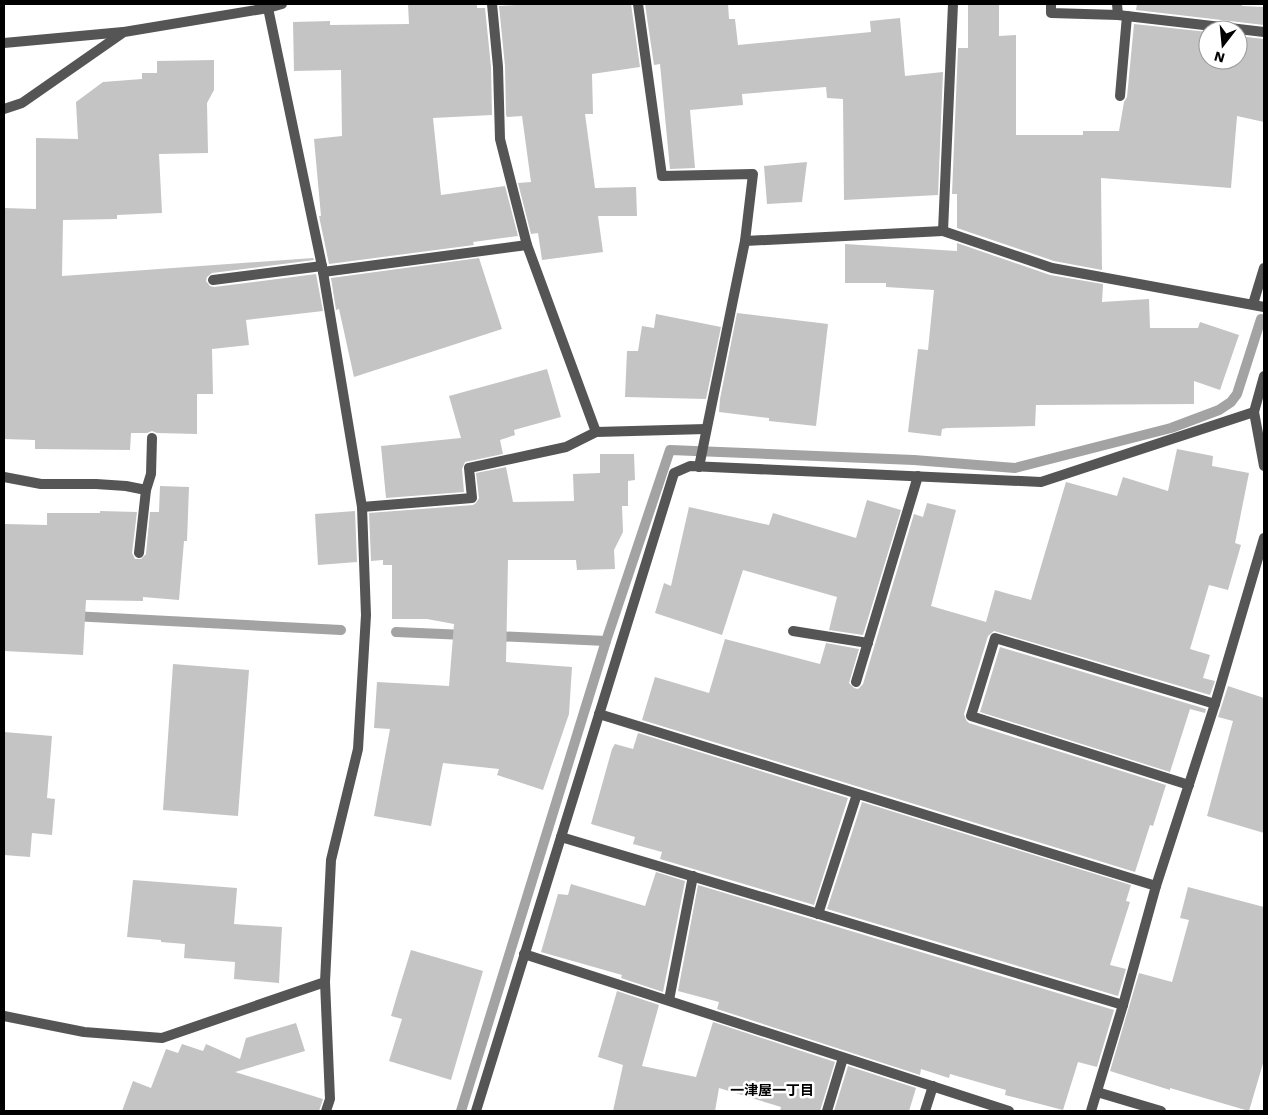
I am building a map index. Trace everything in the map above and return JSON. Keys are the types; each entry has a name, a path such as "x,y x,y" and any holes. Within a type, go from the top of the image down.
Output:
{"street":[{"path":"4,43 124,32 282,4"},
{"path":"492,4 498,67 500,139 527,245 596,432"},
{"path":"638,4 662,176 753,174 745,242 699,467"},
{"path":"943,231 953,4"},
{"path":"1051,4 1051,13 1122,15 1264,32"},
{"path":"1117,4 1122,15 1120,96"},
{"path":"268,8 323,269 362,507 366,615 358,750 331,860 325,982 330,1099 326,1111"},
{"path":"4,108 22,103 124,32"},
{"path":"745,242 943,231 1052,268 1264,307"},
{"path":"213,280 527,245"},
{"path":"1254,304 1264,268"},
{"path":"1264,376 1254,412 1264,466"},
{"path":"476,1111 674,472 690,466 1041,482 1254,412"},
{"path":"362,507 472,498 469,468 566,447 596,432 706,429"},
{"path":"139,553 146,490 151,474 152,438"},
{"path":"856,682 918,476"},
{"path":"4,477 41,484 96,484 146,490"},
{"path":"1091,1111 1156,886 1215,704 1264,538"},
{"path":"793,631 868,643"},
{"path":"1189,785 971,716 992,647 995,638 1215,704"},
{"path":"599,714 1156,886"},
{"path":"818,914 857,794"},
{"path":"561,837 1123,1005"},
{"path":"669,1000 693,876"},
{"path":"524,954 1009,1111"},
{"path":"4,1016 84,1032 162,1038 325,982"},
{"path":"827,1111 843,1058"},
{"path":"925,1111 933,1086"},
{"path":"1097,1092 1161,1111"}],"building":[{"path":"408,4 477,4 477,8 485,8 491,67 492,115 433,118 441,195 505,186 518,236 473,242 474,245 329,264 319,216 321,216 314,139 342,136 341,70 294,71 293,22 330,21 330,25 409,24"},
{"path":"529,4 631,4 640,67 592,74 593,114 585,114 595,188 636,187 637,216 598,216 603,252 542,260 538,233 531,234 518,183 531,182 522,116 507,117 506,115 505,66 499,6"},
{"path":"645,4 728,4 729,19 735,19 738,45 871,32 870,21 900,18 905,76 943,72 938,195 844,200 843,99 827,98 826,87 742,94 743,105 690,110 695,168 670,169 660,64 654,65"},
{"path":"968,4 999,4 999,36 1016,35 1016,135 1083,135 1083,131 1119,131 1124,102 1127,97 1134,24 1198,31 1198,70 1248,70 1248,37 1264,39 1264,122 1237,116 1231,188 1101,178 1102,270 1054,261 957,228 957,194 952,194 958,48 968,48"},
{"path":"1137,4 1242,4 1242,6 1264,7 1264,25 1248,23 1248,20 1221,20 1136,10"},
{"path":"214,60 214,90 207,103 208,153 159,154 162,213 117,215 117,219 63,220 62,276 313,258 314,260 212,273 207,277 206,281 210,286 214,287 316,274 323,311 246,320 249,345 212,349 213,394 197,394 197,434 157,433 152,431 147,433 131,433 130,450 35,449 35,440 4,439 4,208 36,209 36,138 78,139 76,102 103,82 142,79 142,73 157,73 157,61"},
{"path":"807,162 802,202 767,204 764,166"},
{"path":"957,243 1050,275 1103,284 1102,302 1149,299 1150,328 1198,328 1200,322 1239,335 1220,390 1194,381 1194,404 1036,405 1035,426 947,428 942,429 941,436 908,432 918,349 928,350 934,290 886,287 886,283 845,283 845,244 957,251"},
{"path":"479,258 502,329 354,377 339,309 336,310 331,278"},
{"path":"737,313 828,324 816,426 769,421 769,418 719,412"},
{"path":"656,314 721,327 706,399 625,397 627,351 638,351 642,326 654,328"},
{"path":"547,369 561,417 514,430 515,435 500,440 503,454 465,462 462,469 464,492 386,498 381,446 461,438 449,396"},
{"path":"1177,449 1213,456 1212,466 1249,473 1235,543 1241,545 1228,590 1209,585 1190,649 1210,655 1203,678 1215,681 1210,695 994,631 988,636 964,714 969,723 1166,785 1153,826 1150,825 1135,872 642,720 655,677 709,693 725,639 820,664 826,643 859,649 849,683 858,689 863,684 914,514 923,517 927,503 956,510 931,606 986,622 995,590 1031,600 1066,482 1117,496 1123,477 1168,491"},
{"path":"600,454 634,454 635,480 628,481 628,506 622,506 623,532 614,550 615,569 577,570 576,560 508,560 506,662 572,667 569,714 543,790 497,775 499,769 443,763 431,826 374,816 390,729 374,728 377,682 449,686 454,624 427,619 392,619 392,565 383,565 383,560 371,561 369,513 473,505 479,498 476,473 506,467 513,502 574,501 573,474 600,473"},
{"path":"160,486 189,487 187,541 184,541 179,600 143,597 143,601 86,600 83,655 4,651 4,524 47,525 47,513 137,512 132,553 135,559 141,559 146,554 150,512 159,512"},
{"path":"867,500 901,510 863,635 829,630 837,597 743,570 722,635 655,613 664,583 671,586 689,507 769,525 773,513 856,538"},
{"path":"355,511 357,562 318,565 315,514"},
{"path":"1000,647 1206,709 1205,713 1190,709 1170,772 980,712"},
{"path":"173,664 249,670 238,816 163,810"},
{"path":"1228,686 1264,698 1264,833 1207,816 1233,721 1218,717"},
{"path":"4,732 52,736 47,798 55,799 52,835 32,833 30,857 4,855"},
{"path":"638,733 848,798 814,905 660,859 662,852 633,844 635,837 591,824 612,749 615,744 633,749"},
{"path":"862,802 1131,885 1126,901 1130,902 1110,965 1126,969 1118,996 827,909"},
{"path":"656,872 685,881 663,992 621,978 622,975 541,952 558,894 568,895 571,884 645,906"},
{"path":"133,880 237,888 234,924 282,927 279,983 234,979 235,962 184,958 185,944 127,937"},
{"path":"698,885 1114,1010 1097,1067 1078,1062 1063,1110 1005,1095 1006,1090 950,1074 949,1078 921,1069 920,1075 717,1009 719,1002 678,991"},
{"path":"1188,887 1264,907 1264,1060 1249,1111 1170,1088 1170,1090 1110,1071 1139,973 1172,982 1189,920 1180,918"},
{"path":"411,950 483,971 451,1080 389,1061 402,1019 391,1016"},
{"path":"617,991 659,1005 642,1066 696,1077 713,1022 835,1062 820,1111 780,1111 781,1107 719,1088 715,1111 613,1111 623,1065 598,1057"},
{"path":"296,1023 305,1051 235,1072 323,1099 319,1111 122,1111 133,1081 151,1088 166,1049 178,1053 182,1044 203,1051 206,1044 240,1059 246,1038"},
{"path":"848,1066 916,1088 909,1111 834,1111"}],"waterway":[{"path":"461,1111 606,641 670,450 914,460 1015,468 1171,428 1219,410 1231,402 1237,394 1261,319"},
{"path":"72,616 341,630"},
{"path":"396,632 465,635"},
{"path":"495,636 606,641"}],"district":[{"name":"一津屋一丁目","path":"772,1090"}]}
